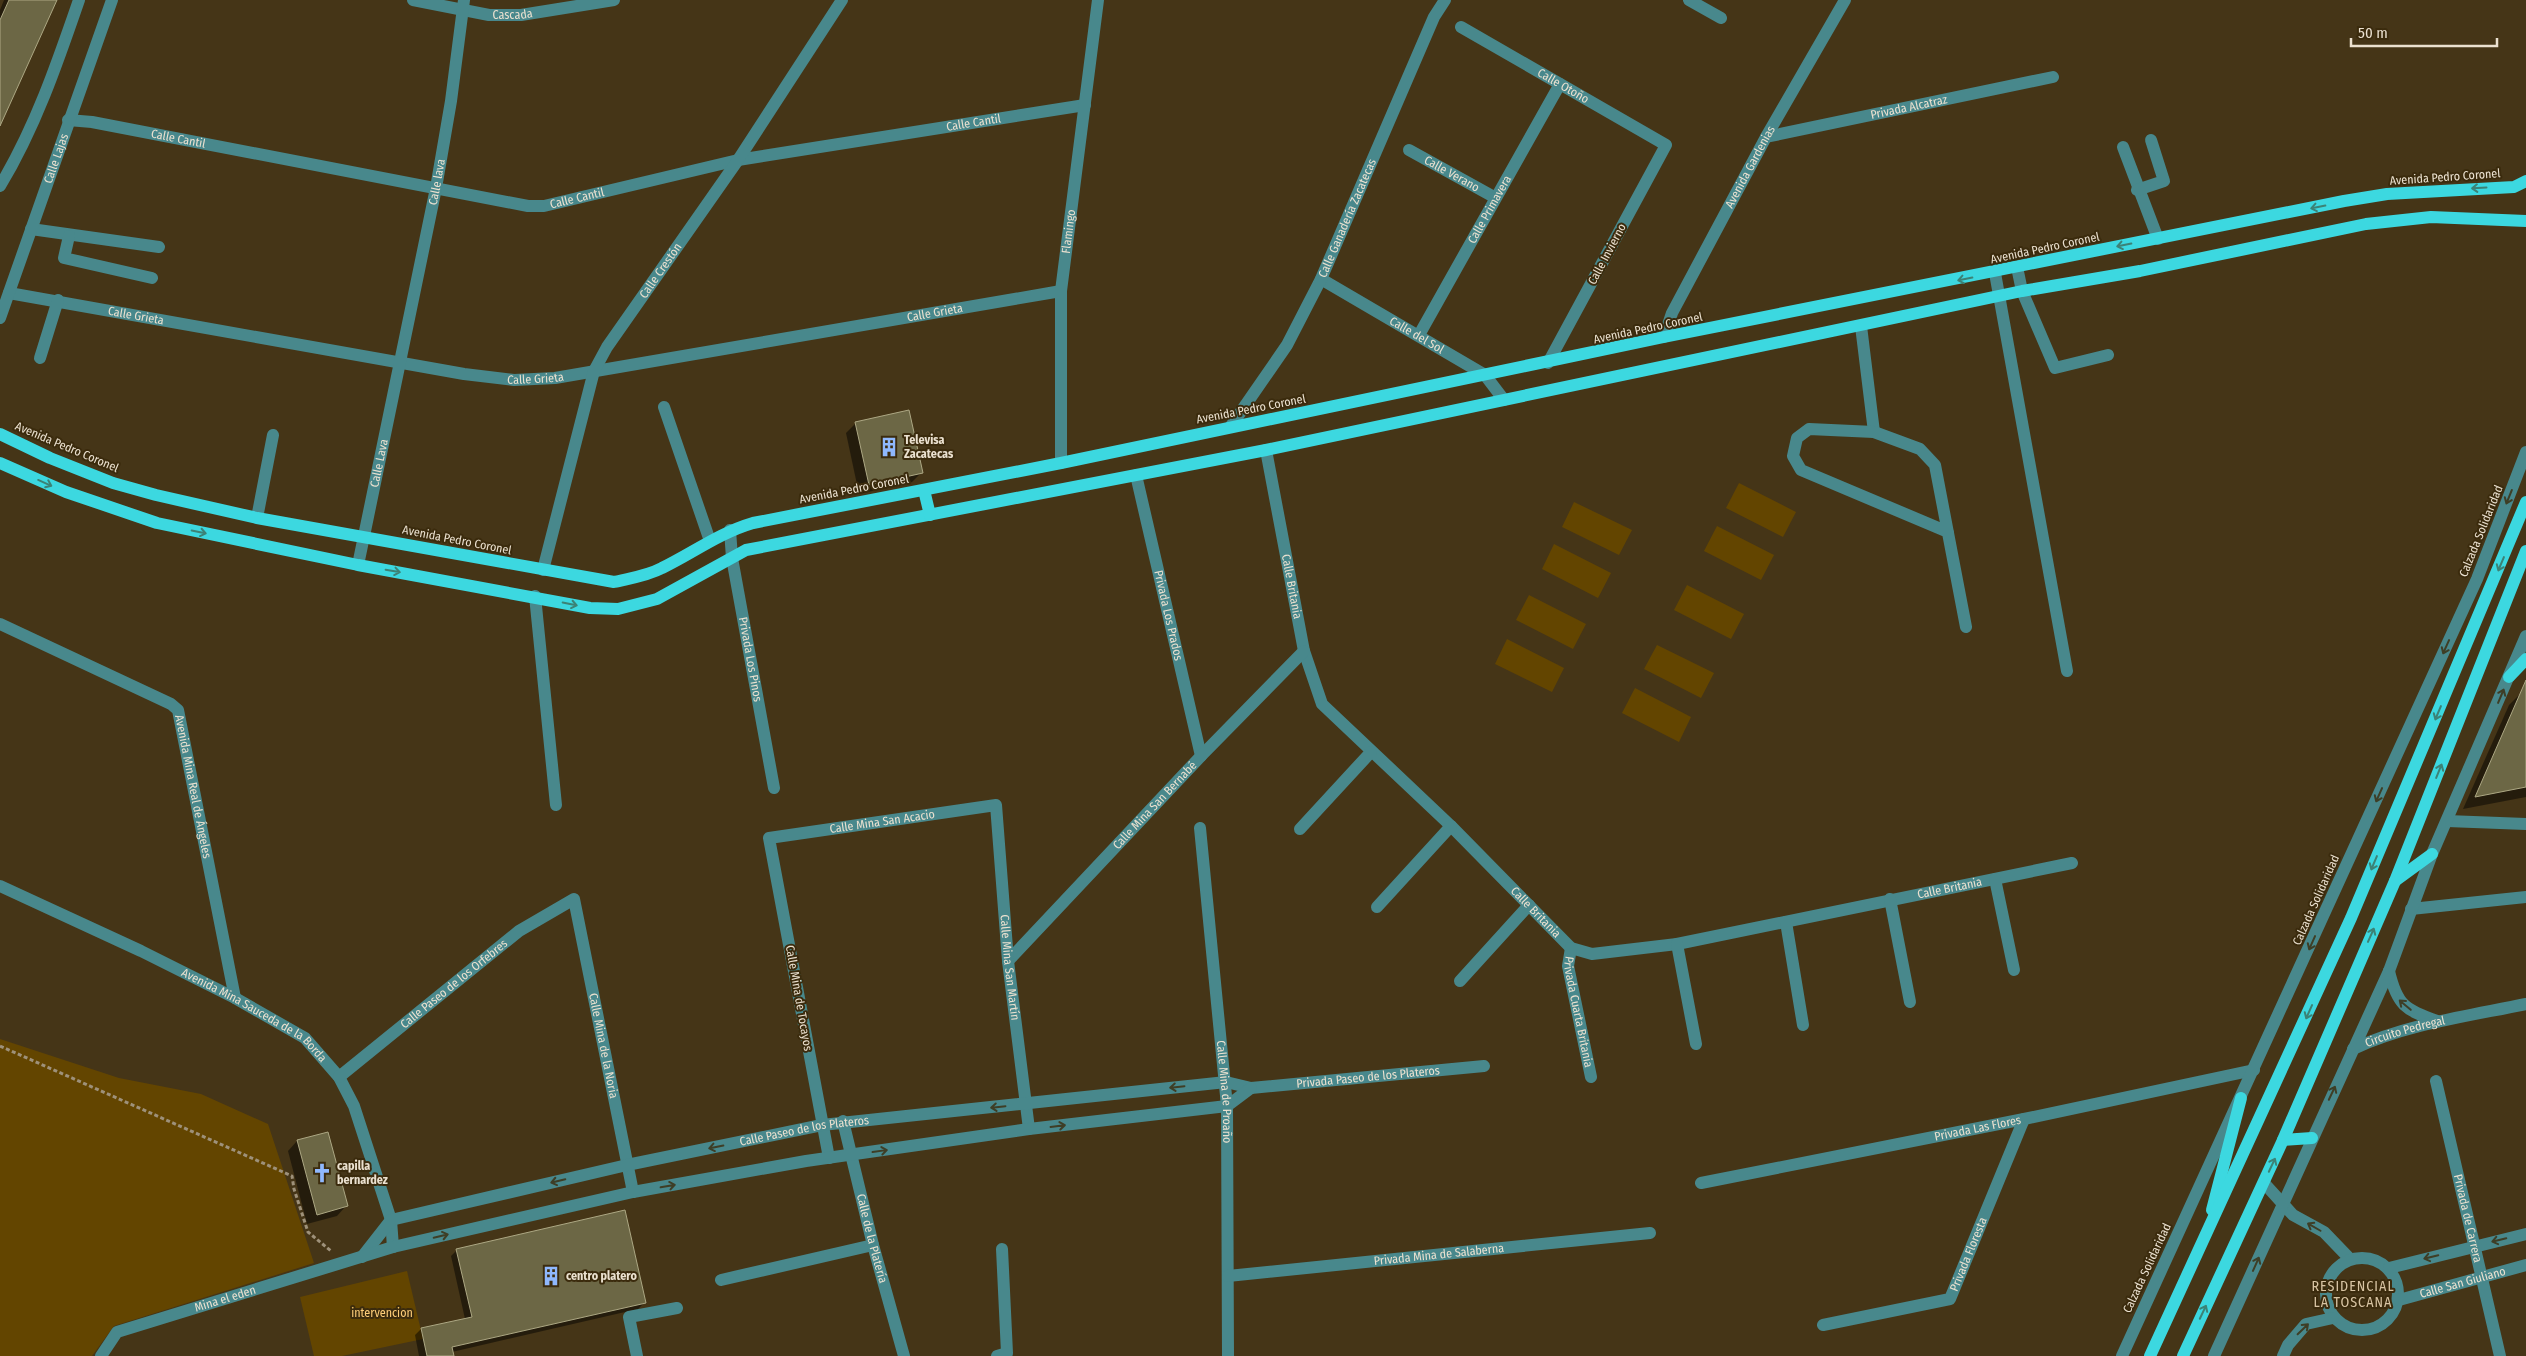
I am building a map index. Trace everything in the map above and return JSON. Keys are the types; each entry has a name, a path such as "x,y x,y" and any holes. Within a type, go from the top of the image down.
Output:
{"main road":[{"name":"Avenida Pedro Coronel","path":"0,434 50,458 113,483 257,518 614,582 641,577 662,568 730,530 753,523 1061,463 1230,426 1355,403 1664,337 2387,194 2514,187 2526,180"},
{"path":"0,463 66,492 157,523 358,565 535,596 590,608 618,609 638,605 680,588 746,550 1266,450 2022,291 2140,271 2366,224 2431,217 2526,221"},
{"path":"924,490 930,515"},
{"path":"2150,1356 2204,1242 2351,918 2526,502"},
{"path":"2183,1356 2264,1183 2395,881 2526,551"},
{"path":"2509,677 2526,659"},
{"path":"2395,881 2432,854"},
{"path":"2204,1242 2241,1098"},
{"path":"2283,1140 2312,1138"}],"street":[{"path":"0,186 16,160 47,91 79,0"},
{"name":"Calle Lajas","path":"0,318 68,120 112,0"},
{"name":"Cascada","path":"413,0 463,5 490,15 521,15 614,0"},
{"name":"Calle Crestón","path":"543,570 594,371 608,347 738,160 842,0"},
{"name":"Flamingo","path":"1061,463 1061,291 1098,0"},
{"name":"Calle Ganadería Zacatecas","path":"1230,426 1287,345 1321,279 1434,17 1445,0"},
{"path":"1689,0 1721,18"},
{"name":"Avenida Gardenias","path":"1664,337 1672,313 1766,137 1845,0"},
{"name":"Calle lava","path":"399,362 436,188 451,101 463,5"},
{"name":"Calle Otoño","path":"1461,27 1666,145"},
{"name":"Privada Alcatraz","path":"1766,137 2053,77"},
{"name":"Calle Primavera","path":"1418,335 1494,197 1560,84"},
{"name":"Calle Cantil","path":"68,120 92,122 528,206 544,206 738,160 1085,105"},
{"path":"2137,190 2164,181 2151,140"},
{"name":"Calle Invierno","path":"1548,363 1666,145"},
{"path":"2123,147 2137,190 2158,239"},
{"name":"Calle Verano","path":"1408,150 1494,197"},
{"path":"31,229 68,236 159,247"},
{"path":"68,236 64,258 152,278"},
{"path":"2017,267 2022,291 2055,368 2108,355"},
{"path":"1996,272 2067,671"},
{"name":"Calle del Sol","path":"1321,279 1485,375 1504,400"},
{"name":"Calle Grieta","path":"9,293 58,300 464,374 514,380 555,378 1061,291"},
{"path":"40,358 58,300"},
{"path":"1861,326 1874,432"},
{"name":"Calle Lava","path":"358,565 399,362"},
{"path":"664,407 710,541"},
{"path":"1948,532 1802,470 1793,456 1797,438 1809,428 1874,432 1920,449 1935,465 1948,532 1966,627"},
{"path":"257,518 273,435"},
{"name":"Calle Britania","path":"1266,450 1304,651 1322,704 1451,826 1572,948 1592,954 1677,944 2072,863"},
{"name":"Calzada Solidaridad","path":"2122,1356 2254,1070 2476,579 2526,452"},
{"name":"Privada Los Prados","path":"1136,475 1201,756"},
{"name":"Privada Los Pinos","path":"730,530 732,558 774,788"},
{"path":"535,596 556,805"},
{"name":"Avenida Mina Real de Ángeles","path":"0,624 170,704 178,710 235,998"},
{"path":"2214,1356 2389,971 2432,854 2526,636"},
{"name":"Calle Mina San Bernabé","path":"1008,961 1201,756 1304,651"},
{"path":"1300,829 1371,752"},
{"name":"Calle Mina San Martín","path":"996,805 1008,961 1029,1129"},
{"name":"Calle Mina San Acacio","path":"769,838 996,805"},
{"path":"2447,821 2526,824"},
{"path":"1377,908 1451,826"},
{"name":"Calle Mina de Proaño","path":"1200,828 1226,1082 1228,1356"},
{"name":"Calle Mina de Tocayos","path":"769,838 829,1158"},
{"path":"1995,879 2014,970"},
{"name":"Avenida Mina Sauceda de la Borda","path":"0,886 141,951 235,998 305,1038 339,1077 354,1106 390,1220 393,1247"},
{"path":"2411,909 2526,896"},
{"name":"Calle Paseo de los Orfebres","path":"339,1077 519,931 574,899"},
{"name":"Calle Mina de la Noria","path":"574,899 633,1192"},
{"path":"1890,899 1910,1002"},
{"path":"1460,982 1529,905"},
{"path":"1786,922 1803,1025"},
{"path":"1677,944 1696,1044"},
{"name":"Privada Cuarta Britania","path":"1572,948 1568,966 1591,1077"},
{"name":"Circuito Pedregal","path":"2389,971 2394,993 2401,1004 2417,1014 2440,1022"},
{"path":"2440,1022 2526,1004"},
{"name":"Circuito Pedregal","path":"2353,1049 2381,1036 2440,1022"},
{"name":"Privada Paseo de los Plateros","path":"1226,1082 1251,1088 1484,1066"},
{"name":"Privada Las Flores","path":"1701,1183 2024,1119 2254,1070"},
{"name":"Privada de Carrera","path":"2436,1081 2480,1278 2500,1356"},
{"name":"Calle Paseo de los Plateros","path":"390,1220 628,1165 822,1125 1226,1082"},
{"path":"393,1247 633,1192 829,1158 1029,1129 1227,1106 1251,1088"},
{"name":"Privada Floresta","path":"1823,1325 1950,1299 2024,1119"},
{"name":"Calle de la Platería","path":"843,1122 873,1245 904,1356"},
{"path":"2264,1183 2293,1215 2324,1232 2350,1259"},
{"path":"362,1257 390,1220"},
{"name":"Privada Mina de Salaberna","path":"1228,1276 1650,1233"},
{"path":"2389,1268 2526,1234"},
{"path":"721,1280 873,1245"},
{"name":"Mina el eden","path":"101,1356 116,1332 393,1247"},
{"path":"997,1356 1007,1353 1002,1249"},
{"path":"2371,1258 2389,1268 2398,1283 2399,1300 2390,1319 2372,1330 2351,1330 2334,1318 2326,1302 2327,1284 2335,1268 2350,1259 2371,1258"},
{"name":"Calle San Giuliano","path":"2399,1300 2526,1265"},
{"path":"637,1356 629,1317 677,1308"},
{"path":"2283,1356 2288,1345 2306,1324 2334,1318"}],"path":[{"path":"0,1046 292,1176 294,1189 308,1232 345,1262"}],"green space":[{"path":"1739,483 1796,512 1783,537 1726,508"},
{"path":"1574,502 1632,530 1619,555 1562,527"},
{"path":"1717,526 1774,555 1761,580 1704,551"},
{"path":"1554,544 1611,573 1598,598 1542,569"},
{"path":"1687,585 1744,614 1731,639 1674,610"},
{"path":"1529,595 1586,624 1573,649 1516,620"},
{"path":"1507,639 1564,668 1552,692 1495,664"},
{"path":"1657,645 1714,673 1701,698 1644,669"},
{"path":"1635,688 1691,717 1679,742 1622,713"},
{"path":"0,1039 119,1078 201,1094 268,1124 314,1263 114,1326 92,1356 0,1356"},
{"name":"intervencion","path":"407,1271 423,1339 342,1356 314,1356 300,1297"}],"building":[{"path":"9,0 57,0 0,126 0,20"},
{"name":"Televisa Zacatecas","path":"909,410 923,473 869,485 855,422"},
{"path":"2526,680 2526,787 2475,797"},
{"name":"capilla bernardez","path":"328,1132 348,1206 317,1215 297,1140"},
{"name":"centro platero","path":"625,1210 646,1303 452,1347 454,1356 427,1356 421,1328 472,1317 456,1249"}],"place":[{"name":"Televisa Zacatecas","path":"889,447"},
{"name":"capilla bernardez","path":"322,1173"},
{"name":"centro platero","path":"551,1276"}],"district":[{"name":"RESIDENCIAL LA TOSCANA","path":"2353,1294"}]}
